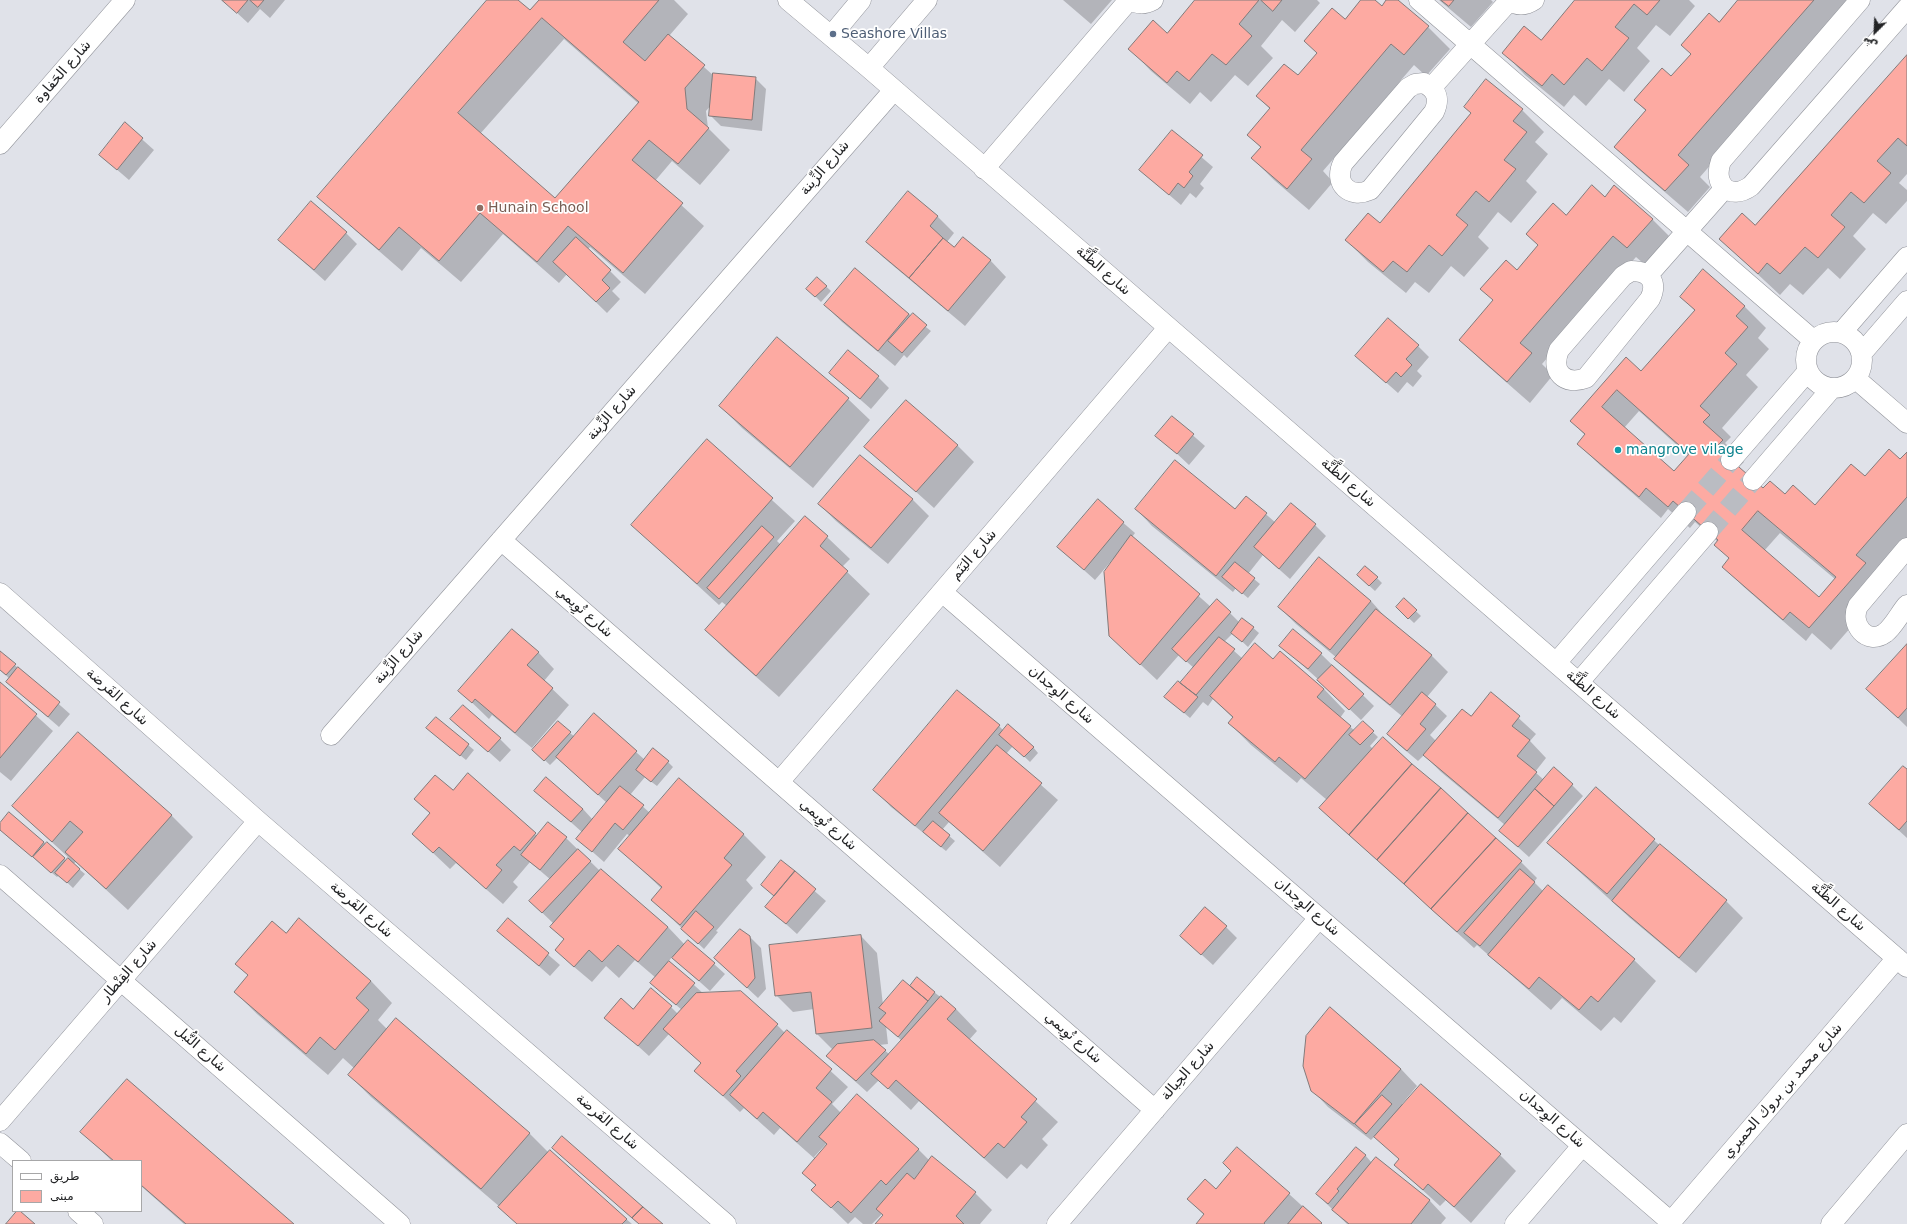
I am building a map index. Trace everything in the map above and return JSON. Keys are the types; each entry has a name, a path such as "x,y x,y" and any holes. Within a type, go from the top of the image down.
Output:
{"street":[{"name":"شارع الحَفاوة","path":"0,144 125,0"},
{"name":"شارع الظَّنَّة","path":"788,0 869,68 1902,962"},
{"path":"831,36 861,0"},
{"path":"869,68 928,0"},
{"path":"984,169 1129,0 1137,4 1145,4 1153,0"},
{"path":"1419,0 1813,340"},
{"path":"1432,87 1508,0 1518,5 1527,4 1534,0"},
{"path":"1860,0 1721,161 1717,171 1718,180 1724,188 1733,192 1743,192 1751,186 1907,8"},
{"path":"1424,83 1432,87 1437,95 1438,104 1434,112 1370,190 1363,193 1355,193 1348,190 1343,185 1340,178 1340,170 1344,163 1408,88 1415,84 1424,83"},
{"name":"شارع الزِّينة","path":"331,735 894,90"},
{"path":"1648,275 1724,188"},
{"path":"1842,332 1907,257"},
{"path":"1631,271 1640,271 1648,275 1653,282 1653,291 1650,299 1586,378 1571,381 1564,378 1556,365 1556,358 1559,350 1624,276 1631,271"},
{"path":"1862,353 1907,301"},
{"name":"شارع اليَنَم","path":"779,782 1168,328"},
{"path":"1832,331 1842,332 1855,340 1862,353 1863,362 1856,379 1845,386 1832,388 1818,383 1808,372 1806,355 1813,340 1822,334 1832,331"},
{"path":"1731,460 1808,372"},
{"path":"1856,379 1907,423"},
{"path":"1753,480 1832,388"},
{"path":"1556,663 1686,512"},
{"path":"1579,682 1708,532"},
{"name":"شارع تُوِيمي","path":"501,540 1155,1110"},
{"path":"1907,548 1858,606 1855,612 1855,620 1858,628 1863,633 1870,636 1878,636 1885,632 1907,605"},
{"name":"شارع الوِجدان","path":"942,592 1670,1223"},
{"name":"شارع الفَرضة","path":"0,593 258,821 726,1224"},
{"name":"شارع القِنْطار","path":"0,1121 258,821"},
{"name":"شارع النُّبل","path":"0,875 400,1224"},
{"name":"شارع الحِبالة","path":"1057,1224 1319,918"},
{"name":"شارع محمد بن بروك الحميري","path":"1670,1223 1902,962"},
{"path":"1831,1224 1907,1134"},
{"path":"0,1143 20,1160"},
{"path":"1515,1224 1582,1146"},
{"path":"79,1212 93,1224"}],"building":[{"path":"222,0 248,0 237,13"},
{"path":"250,0 264,0 258,7"},
{"path":"487,0 518,0 530,10 539,0 659,0 623,42 645,61 668,34 705,65 685,88 687,109 709,128 678,164 649,140 632,160 683,203 623,273 568,226 537,262 480,213 439,261 399,227 379,250 317,197","holes":["542,18 639,102 555,198 458,113"]},
{"path":"1195,0 1259,0 1239,24 1252,36 1226,65 1212,54 1189,81 1177,71 1167,83 1128,49 1153,20 1167,33"},
{"path":"1261,0 1282,0 1273,11"},
{"path":"1361,0 1375,0 1382,6 1386,0 1398,0 1429,26 1404,55 1391,44 1301,150 1312,159 1287,189 1251,158 1261,147 1247,135 1270,108 1256,96 1284,64 1298,75 1317,53 1304,41 1332,8 1345,19"},
{"path":"1441,0 1454,0 1449,6"},
{"path":"1575,0 1660,0 1647,15 1634,4 1615,27 1629,38 1602,71 1587,58 1564,85 1552,74 1542,86 1502,53 1524,26 1541,40"},
{"path":"1738,0 1814,0 1678,155 1689,165 1665,191 1614,147 1646,110 1634,100 1662,68 1671,76 1691,54 1681,45 1709,13 1719,22"},
{"path":"1907,55 1907,146 1898,138 1877,161 1891,173 1864,203 1851,192 1831,215 1845,227 1818,258 1805,247 1780,274 1767,263 1758,274 1719,239 1742,213 1755,225"},
{"path":"713,73 756,77 752,120 709,116"},
{"path":"1486,79 1523,109 1513,121 1527,132 1504,160 1516,169 1489,202 1476,191 1456,215 1468,225 1442,256 1429,245 1407,272 1393,261 1383,272 1345,240 1368,213 1380,223 1471,113 1464,107"},
{"path":"125,122 143,138 117,170 99,155"},
{"path":"1172,130 1203,155 1189,172 1193,176 1184,188 1178,183 1169,195 1139,170"},
{"path":"1592,185 1605,197 1614,185 1653,219 1627,248 1613,236 1520,343 1532,353 1507,382 1459,340 1493,300 1480,289 1506,260 1517,270 1538,245 1526,234 1553,203 1566,215"},
{"path":"908,191 938,216 930,226 943,238 909,278 866,242"},
{"path":"311,201 347,232 314,270 278,240"},
{"path":"576,237 611,270 602,280 610,288 596,302 553,262"},
{"path":"963,237 991,260 948,311 909,278 943,238 954,247"},
{"path":"855,268 909,314 878,351 824,305"},
{"name":"mangrove vilage","path":"1703,269 1745,306 1736,316 1748,327 1725,353 1737,364 1700,406 1710,415 1703,422 1723,440 1716,447 1763,488 1770,481 1785,494 1793,485 1815,505 1851,464 1865,476 1889,449 1900,459 1907,452 1907,497 1856,555 1866,563 1809,628 1790,612 1783,620 1722,567 1729,558 1714,545 1718,540 1673,501 1668,507 1646,488 1639,497 1577,444 1585,434 1570,421 1626,357 1641,371 1695,310 1680,297","holes":["1617,390 1689,454 1674,471 1602,407","1758,511 1836,577 1819,597 1742,530"]},
{"path":"817,277 827,286 815,297 806,289"},
{"path":"913,313 927,325 902,353 888,341"},
{"path":"1388,318 1419,345 1406,359 1412,365 1401,377 1396,372 1386,383 1355,356"},
{"path":"777,337 849,398 790,467 719,406"},
{"path":"848,350 879,376 860,399 829,373"},
{"path":"906,400 958,445 916,492 864,447"},
{"path":"1172,416 1194,434 1177,454 1155,436"},
{"path":"707,439 773,498 697,584 631,525"},
{"path":"860,455 913,499 871,548 818,504"},
{"path":"1175,460 1235,509 1246,496 1267,513 1216,576 1135,509"},
{"path":"1098,499 1124,522 1084,570 1057,547"},
{"path":"1291,503 1316,524 1279,569 1254,547"},
{"path":"805,516 828,536 820,546 848,571 756,676 705,630"},
{"path":"762,526 774,537 719,599 707,588"},
{"path":"1131,535 1200,594 1140,665 1109,636 1104,572"},
{"path":"1319,557 1371,601 1330,650 1278,607"},
{"path":"1235,562 1255,578 1242,594 1222,577"},
{"path":"1365,566 1378,577 1369,586 1357,575"},
{"path":"1404,598 1417,610 1408,619 1396,607"},
{"path":"1217,599 1231,612 1186,662 1172,649"},
{"path":"1376,609 1432,655 1390,705 1334,659"},
{"path":"1242,618 1254,627 1242,642 1231,633"},
{"path":"512,629 539,652 527,665 553,688 515,733 475,699 472,703 458,691"},
{"path":"1293,629 1322,653 1308,669 1279,646"},
{"path":"1219,637 1235,649 1196,695 1180,683"},
{"path":"1255,643 1273,659 1280,651 1324,689 1317,697 1351,726 1305,779 1279,757 1275,762 1228,723 1233,717 1210,696"},
{"path":"1907,644 1907,708 1898,718 1866,689"},
{"path":"0,651 16,664 6,675 0,670"},
{"path":"1332,665 1364,694 1349,710 1317,680"},
{"path":"18,667 60,702 48,717 6,682"},
{"path":"1178,681 1198,697 1184,713 1164,697"},
{"path":"0,682 37,714 0,758"},
{"path":"957,690 1000,725 915,826 873,790"},
{"path":"1422,692 1436,704 1420,724 1426,729 1407,751 1387,734"},
{"path":"1491,692 1520,716 1512,726 1530,740 1517,756 1537,772 1498,818 1423,755 1462,709 1471,716"},
{"path":"463,705 501,738 488,752 450,719"},
{"path":"594,713 637,751 598,795 556,757"},
{"path":"436,717 469,744 460,756 426,728"},
{"path":"558,721 571,732 544,761 532,750"},
{"path":"1363,721 1374,731 1360,745 1349,735"},
{"path":"1008,724 1034,747 1024,757 999,735"},
{"path":"78,732 172,815 106,889 65,852 83,832 70,821 52,842 12,806"},
{"path":"1383,737 1412,764 1349,835 1319,808"},
{"path":"997,745 1042,783 983,851 939,813"},
{"path":"653,748 669,761 651,782 636,770"},
{"path":"1412,764 1441,788 1377,860 1349,835"},
{"path":"1903,766 1907,769 1907,821 1899,830 1869,804"},
{"path":"1554,767 1573,784 1554,806 1535,789"},
{"path":"468,773 536,833 520,851 514,846 496,865 502,870 486,889 439,847 433,853 412,834 430,813 414,799 435,775 453,790"},
{"path":"546,777 583,809 571,822 534,791"},
{"path":"679,778 744,834 724,858 732,865 680,925 651,900 662,887 618,849"},
{"path":"620,786 644,805 623,830 615,823 592,852 576,839"},
{"path":"1596,787 1655,839 1607,894 1547,843"},
{"path":"1441,788 1468,813 1404,884 1377,860"},
{"path":"1535,789 1554,806 1518,847 1499,831"},
{"path":"9,812 44,842 32,857 0,830 0,823"},
{"path":"1468,813 1496,838 1431,909 1404,884"},
{"path":"933,821 950,835 941,847 923,832"},
{"path":"548,822 567,837 540,870 521,855"},
{"path":"1496,838 1522,861 1457,932 1431,909"},
{"path":"47,842 65,858 51,873 33,857"},
{"path":"1660,844 1727,900 1679,958 1612,901"},
{"path":"578,849 591,861 542,913 529,901"},
{"path":"68,858 80,869 67,883 55,873"},
{"path":"781,860 795,871 774,896 761,885"},
{"path":"601,869 668,927 638,962 618,945 602,962 589,950 574,967 555,950 564,939 550,927"},
{"path":"1520,869 1535,882 1480,946 1464,933"},
{"path":"795,871 816,889 786,924 765,907"},
{"path":"1548,885 1635,959 1598,1002 1591,996 1579,1010 1539,977 1529,989 1488,955"},
{"path":"1205,907 1227,926 1201,955 1180,936"},
{"path":"696,911 714,927 698,944 681,929"},
{"path":"299,918 371,981 356,998 369,1010 335,1050 320,1037 306,1054 234,992 248,975 235,964 272,921 286,933"},
{"path":"508,918 549,953 539,966 497,931"},
{"path":"740,929 750,936 755,978 747,988 714,958"},
{"path":"861,935 872,1028 816,1034 811,992 775,996 769,945"},
{"path":"688,940 715,963 699,981 672,958"},
{"path":"669,961 695,983 676,1005 650,983"},
{"path":"917,977 935,992 928,1001 910,986"},
{"path":"903,980 928,1001 898,1037 879,1021 886,1013 879,1008"},
{"path":"651,988 672,1006 638,1046 604,1018 621,998 633,1009"},
{"path":"741,991 778,1024 736,1071 741,1076 723,1096 694,1071 701,1063 663,1029 696,993"},
{"path":"941,996 956,1009 947,1019 1037,1099 1021,1117 1027,1122 1004,1148 998,1143 984,1158 896,1080 888,1089 871,1074"},
{"path":"1330,1007 1401,1069 1354,1124 1311,1091 1303,1066 1306,1036"},
{"path":"396,1018 530,1133 481,1189 348,1075"},
{"path":"787,1030 832,1069 816,1088 832,1102 797,1142 763,1112 757,1119 730,1095"},
{"path":"874,1040 886,1050 856,1081 826,1056 837,1044"},
{"path":"127,1079 294,1224 186,1224 142,1186 142,1160 113,1160 80,1132"},
{"path":"1421,1084 1501,1154 1454,1207 1428,1184 1423,1190 1394,1165 1399,1159 1374,1137"},
{"path":"857,1094 919,1149 886,1185 881,1180 851,1213 838,1201 831,1208 811,1190 816,1185 802,1173 827,1144 819,1137"},
{"path":"1382,1095 1392,1104 1366,1134 1355,1124"},
{"path":"562,1136 643,1207 632,1218 552,1148"},
{"path":"1237,1147 1290,1193 1264,1223 1265,1224 1196,1224 1204,1214 1187,1199 1205,1179 1216,1189 1231,1171 1223,1163"},
{"path":"1356,1147 1366,1155 1337,1189 1339,1191 1328,1204 1316,1194"},
{"path":"550,1150 627,1219 622,1224 517,1224 498,1207"},
{"path":"932,1156 976,1192 956,1216 964,1224 875,1224 883,1215 876,1209 907,1173 914,1179"},
{"path":"1376,1157 1430,1200 1411,1224 1349,1224 1332,1210"},
{"path":"1303,1206 1322,1223 1288,1224"},
{"path":"643,1207 663,1224 639,1224 632,1218"},
{"path":"16,1212 21,1212 35,1224 6,1224"}],"tunnel":[{"path":"1686,512 1731,460"},
{"path":"1708,532 1753,480"}],"place":[{"name":"Seashore Villas","path":"833,34"},
{"name":"Hunain School","path":"480,208"},
{"name":"mangrove vilage","path":"1618,450"}]}
